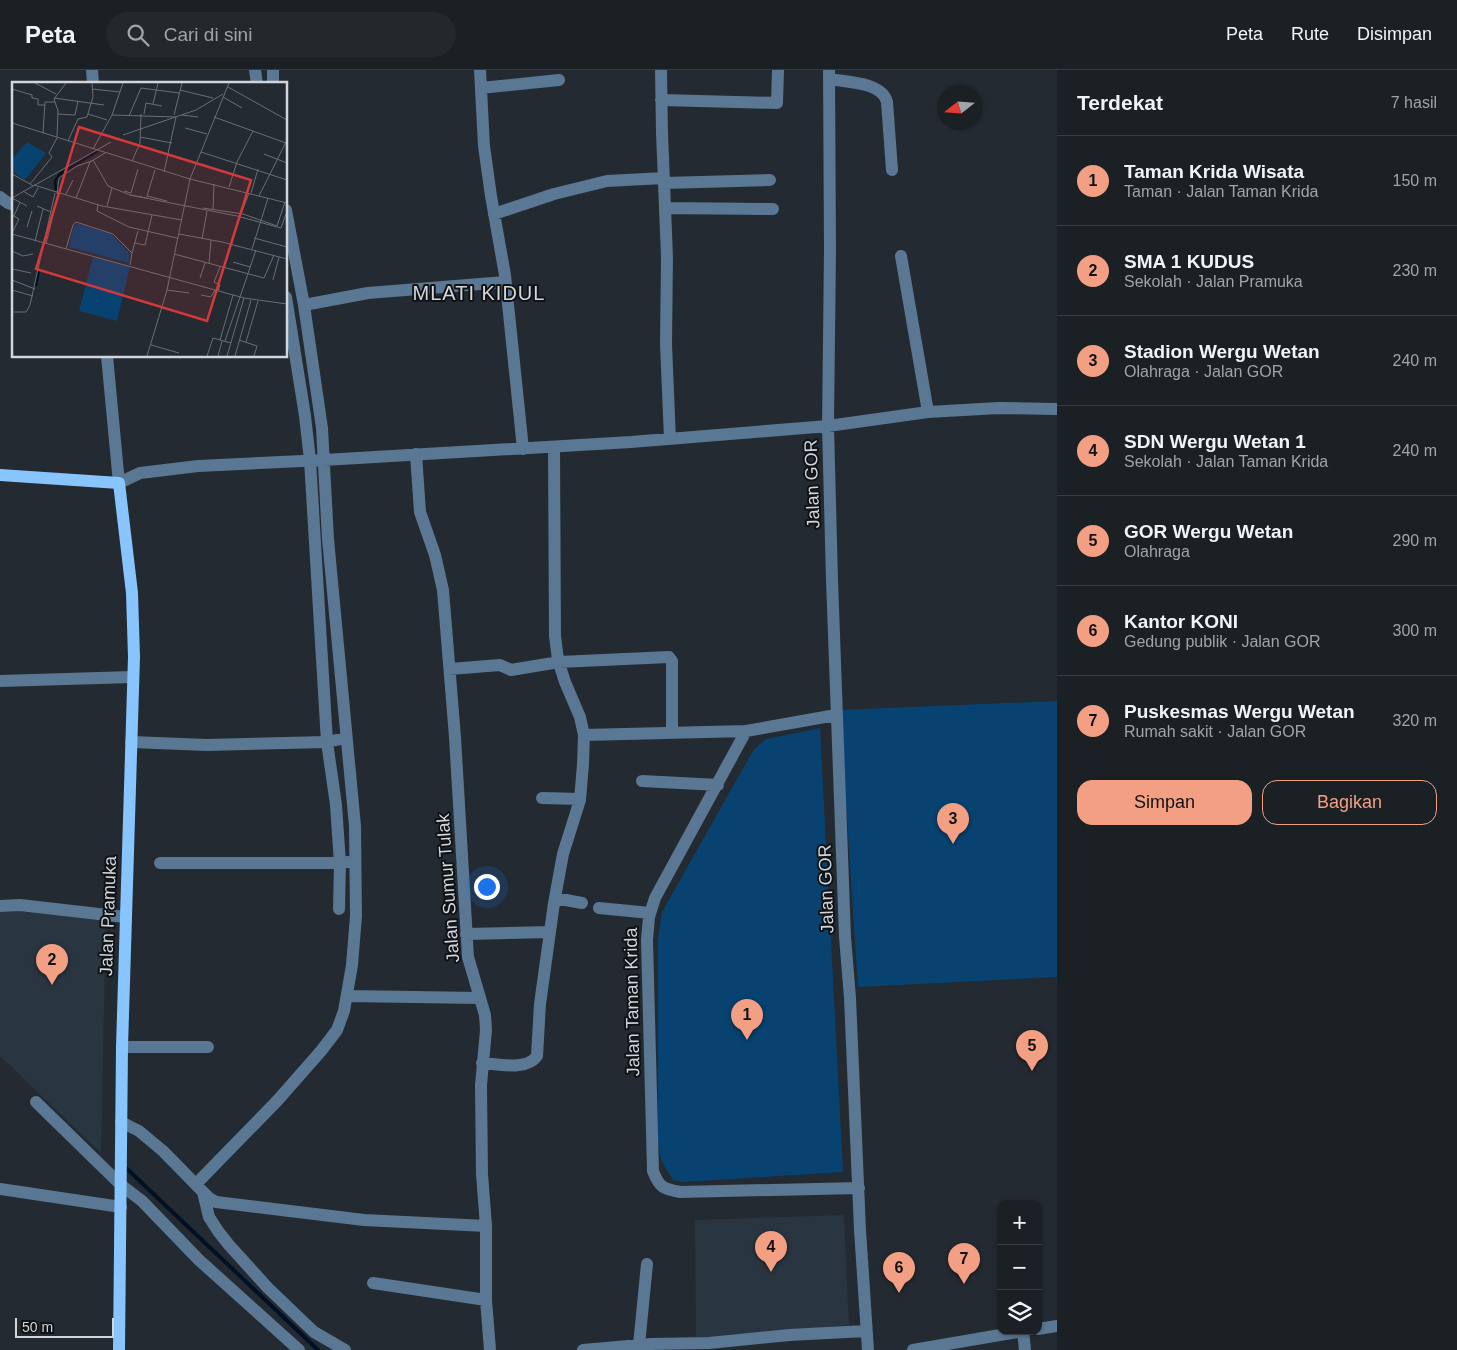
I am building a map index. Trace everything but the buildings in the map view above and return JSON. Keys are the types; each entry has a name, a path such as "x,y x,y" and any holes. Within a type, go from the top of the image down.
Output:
{"main road":[{"path":"0,475 119,483"},
{"name":"Jalan Pramuka","path":"119,483 132,593 134,657 122,1047 119,1350"}],"street":[{"path":"480,70 484,141 505,282 523,449"},
{"path":"661,70 667,257 666,344 670,439"},
{"path":"661,100 776,103 778,70"},
{"path":"829,75 874,87 883,93 887,102 892,170"},
{"name":"Jalan GOR","path":"829,75 828,426 836,715 845,937 850,998 868,1349"},
{"path":"481,88 559,80"},
{"path":"494,214 554,194 607,181 770,180"},
{"path":"0,197 12,204"},
{"path":"665,208 773,209"},
{"path":"288,230 291,260 304,305 318,394 318,588 337,740 355,826 339,909"},
{"path":"901,256 928,412"},
{"path":"304,305 368,293 505,282"},
{"path":"198,1186 277,1101 337,1030 344,1011 352,965 356,916 348,862 336,805 337,740 328,539 317,460 305,416 288,310"},
{"path":"107,358 119,483 140,474 198,466 554,447 828,426 928,412 999,408 1057,408"},
{"path":"482,1063 520,1064 533,1061 537,1056 540,1004 555,898 563,854 580,799 584,735 580,717 559,662 555,636 554,447"},
{"name":"Jalan Sumur Tulak","path":"416,454 420,512 435,555 443,590 450,669 468,957 485,1015 486,1030 481,1085 482,1174 486,1226 486,1300 490,1350"},
{"path":"450,669 500,665 511,670 559,662 671,657 672,732"},
{"path":"0,681 132,677"},
{"path":"584,735 746,731 836,715"},
{"name":"Jalan Taman Krida","path":"746,731 655,898 650,913 648,940 653,1171 658,1183 668,1190 680,1192 859,1188"},
{"path":"131,742 207,745 337,740"},
{"path":"642,781 718,785"},
{"path":"542,798 580,799"},
{"path":"160,863 348,862"},
{"path":"555,898 582,903"},
{"path":"0,906 20,906 125,917"},
{"path":"598,908 650,913"},
{"path":"466,934 550,932"},
{"path":"347,996 480,998"},
{"path":"122,1047 208,1047"},
{"path":"36,1102 122,1185 142,1201 199,1260 299,1350"},
{"path":"121,1122 139,1131 216,1202 223,1204 364,1220 486,1226"},
{"path":"198,1186 209,1217 229,1245 268,1288 314,1332 342,1349"},
{"path":"0,1189 121,1207"},
{"path":"639,1345 647,1264"},
{"path":"373,1283 486,1300"},
{"path":"1042,1328 1057,1326"},
{"path":"582,1350 639,1345 709,1343 789,1335 866,1332"},
{"path":"913,1350 1000,1335"},
{"path":"1023,1335 1025,1350"}],"shaded area":[{"path":"1057,701 1057,977 858,987 840,710"},
{"path":"820,728 843,1172 683,1182 673,1180 661,1160 658,1142 658,938 662,912 754,749 766,739"},
{"path":"0,907 106,915 101,1153 0,1056"},
{"path":"844,1215 849,1325 696,1342 695,1220"}],"waterway":[{"path":"125,1167 318,1350"}],"place":[{"name":"Stadion Wergu Wetan","path":"953,844"},
{"name":"SMA 1 KUDUS","path":"52,985"},
{"name":"Taman Krida Wisata","path":"747,1040"},
{"name":"GOR Wergu Wetan","path":"1032,1071"},
{"name":"SDN Wergu Wetan 1","path":"771,1272"},
{"name":"Puskesmas Wergu Wetan","path":"964,1284"},
{"name":"Kantor KONI","path":"899,1293"}],"district":[{"name":"MLATI KIDUL","path":"479,293"}]}
